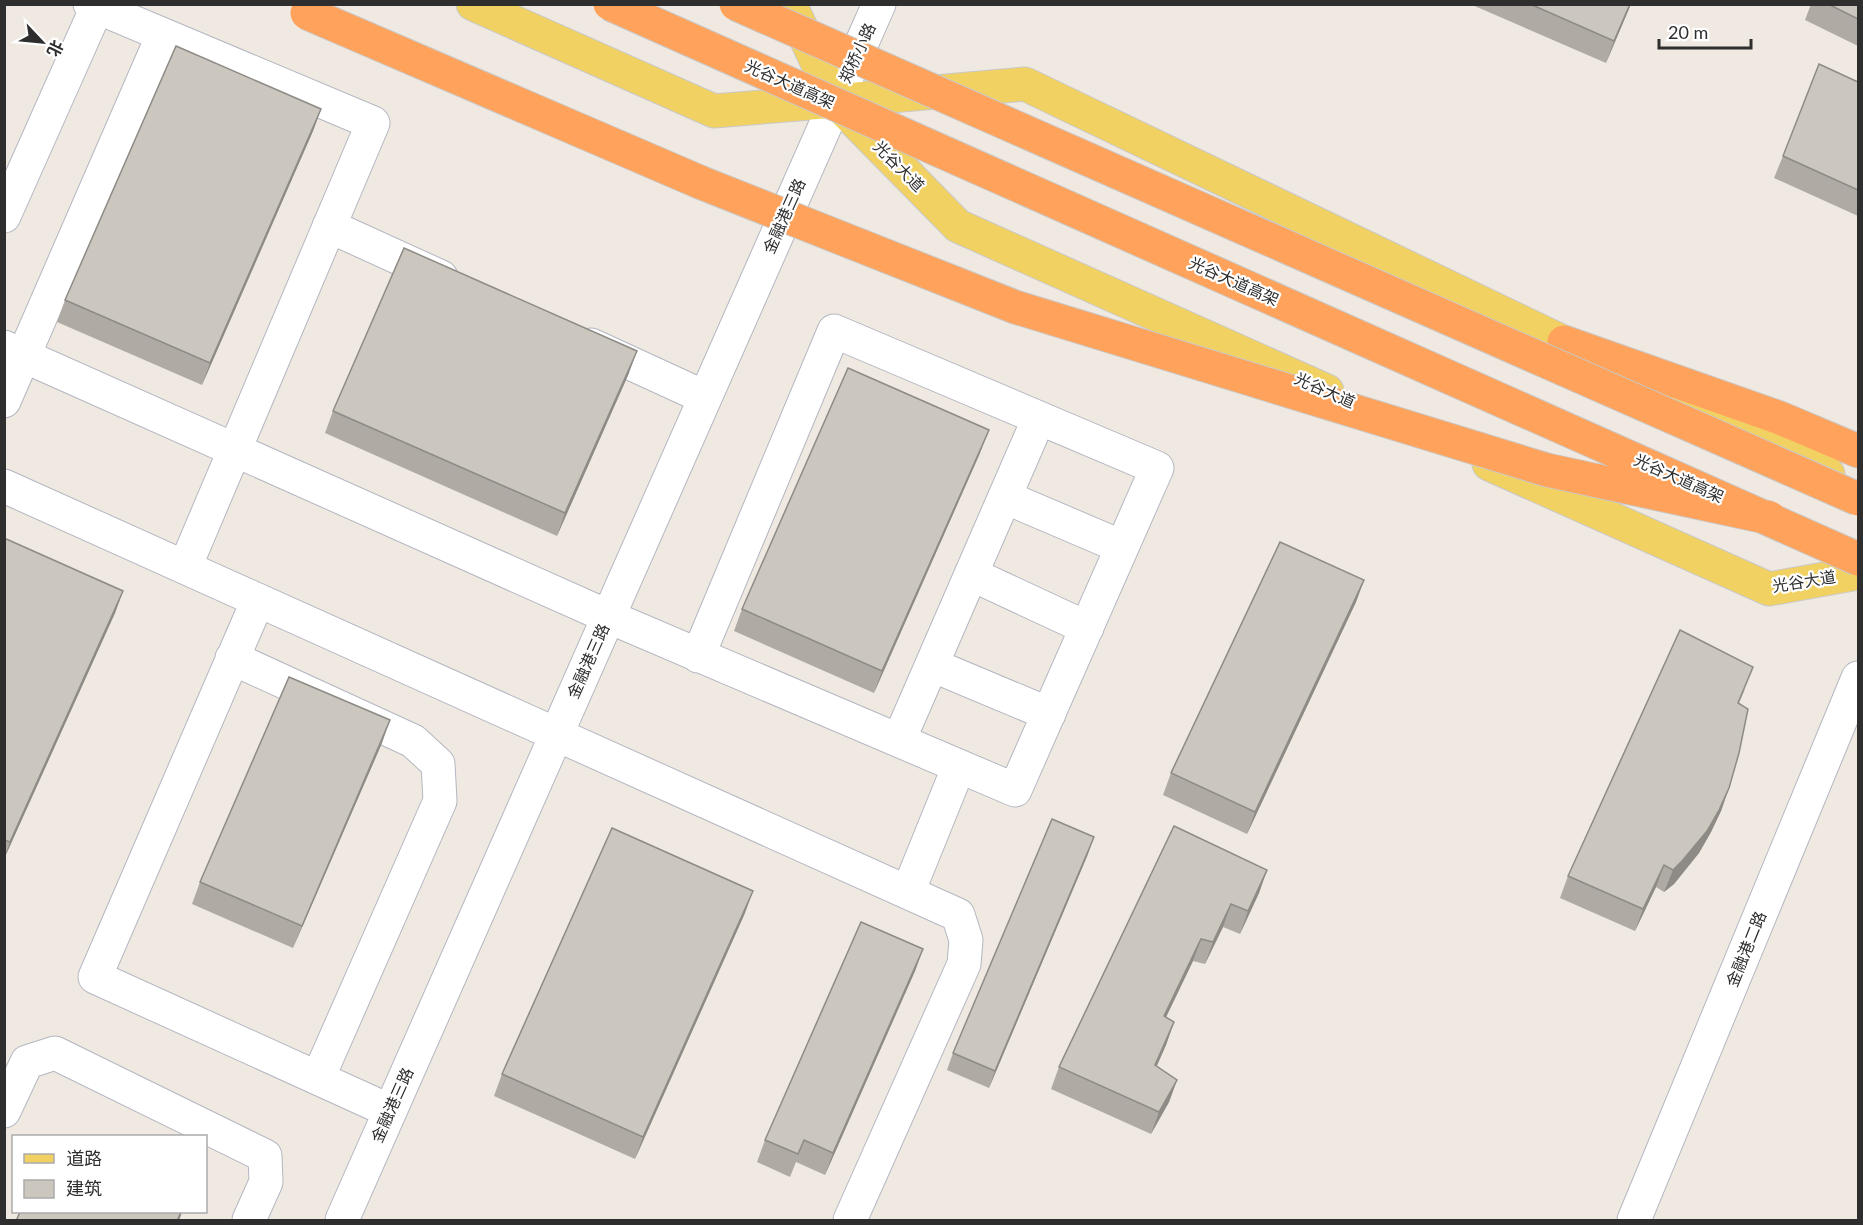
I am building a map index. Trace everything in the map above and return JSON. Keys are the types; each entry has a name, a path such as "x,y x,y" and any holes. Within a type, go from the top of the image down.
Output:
{"highway":[{"name":"光谷大道高架","path":"610,4 1858,558"},
{"path":"736,4 1858,499"},
{"path":"298,9 702,183 1015,308 1547,470 1770,518"},
{"path":"1564,342 1780,418 1858,451"}],"main road":[{"path":"473,4 714,111 1025,84 1821,466 1858,510"},
{"name":"光谷大道","path":"790,4 835,101 958,226 1768,589 1858,573"}],"street":[{"name":"郑桥小路","path":"835,101 879,4"},
{"path":"4,216 93,6 373,123 185,567"},
{"path":"4,400 15,352 164,35"},
{"name":"金融港三路","path":"342,1221 835,101"},
{"path":"329,226 468,289"},
{"path":"15,352 698,656 1015,790 1157,468 834,331 698,656"},
{"path":"565,333 704,397"},
{"path":"898,740 1039,418"},
{"path":"4,486 958,915 966,940 964,964 850,1221"},
{"path":"1005,497 1122,547"},
{"path":"971,574 1087,628"},
{"path":"258,600 95,977 390,1111"},
{"path":"232,658 413,741 438,764 440,801 318,1078"},
{"path":"932,665 1049,714"},
{"name":"金融港二路","path":"1634,1221 1858,678"},
{"path":"908,892 959,766"},
{"path":"4,1111 27,1062 55,1053 265,1156 266,1182 249,1221"}],"building":[{"path":"1530,4 1630,4 1614,41"},
{"path":"1828,4 1858,4 1858,19"},
{"path":"176,46 321,109 210,363 65,300"},
{"path":"1819,64 1858,82 1858,190 1783,156"},
{"path":"404,248 637,351 565,513 333,411"},
{"path":"848,368 989,430 882,671 742,609"},
{"path":"4,538 123,591 10,842 4,840"},
{"path":"1280,542 1364,580 1255,812 1171,773"},
{"path":"1680,630 1753,667 1738,703 1748,709 1729,788 1719,810 1707,831 1673,870 1664,865 1643,909 1568,876"},
{"path":"289,677 390,720 302,926 200,882"},
{"path":"1052,819 1094,837 995,1071 953,1053"},
{"path":"1174,826 1267,870 1248,911 1231,904 1213,942 1201,939 1164,1016 1174,1022 1155,1065 1177,1080 1159,1112 1059,1067"},
{"path":"612,828 753,891 643,1137 502,1074"},
{"path":"861,922 923,949 833,1153 804,1140 798,1154 765,1140"},
{"path":"20,1213 181,1213 177,1221 16,1221"}]}
